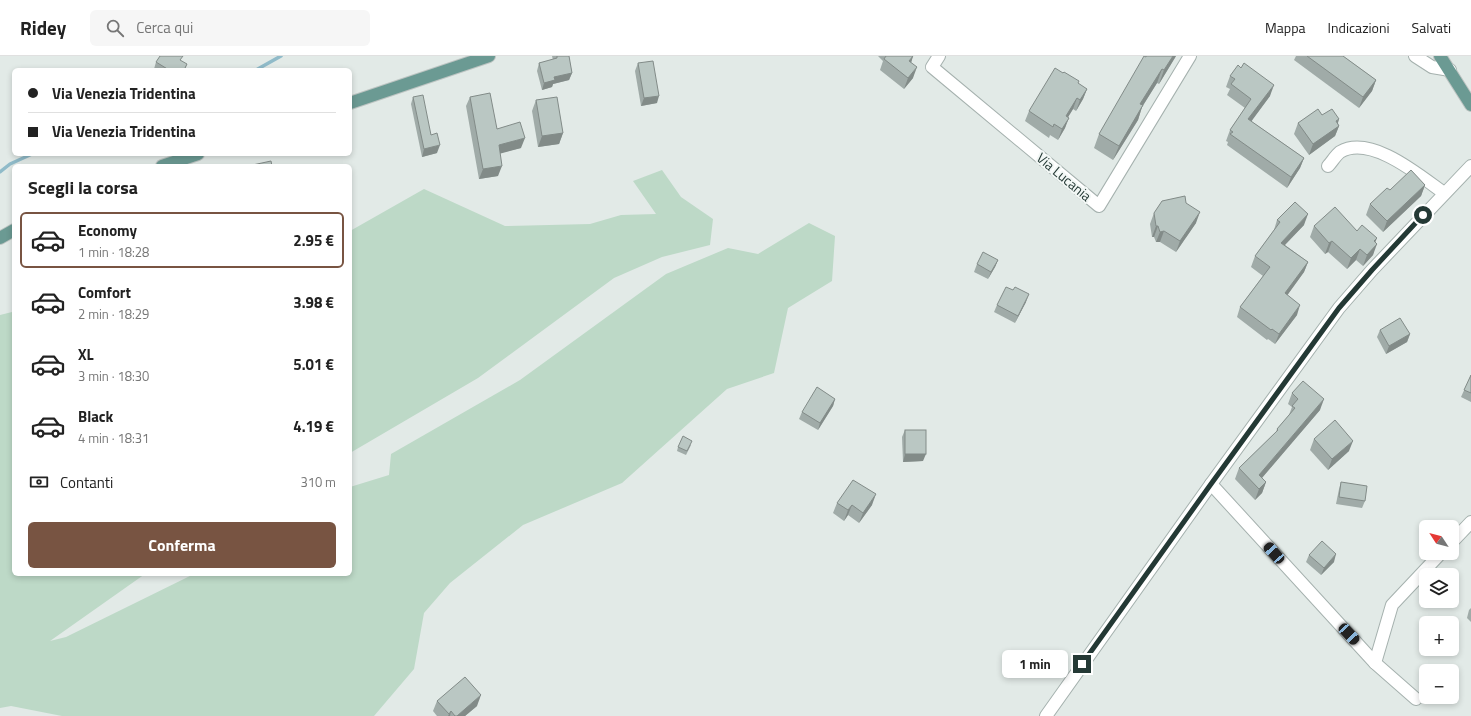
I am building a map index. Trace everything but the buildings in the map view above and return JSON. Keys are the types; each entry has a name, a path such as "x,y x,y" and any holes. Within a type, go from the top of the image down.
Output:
{"main road":[{"path":"352,102 489,56"},
{"path":"1440,56 1471,105"},
{"path":"168,164 192,156"},
{"path":"0,238 12,231"}],"street":[{"name":"Via Lucania","path":"939,56 932,67 1099,206 1190,56"},
{"path":"1415,56 1432,67 1450,70"},
{"path":"1328,166 1340,152 1354,149 1382,153 1393,158 1444,193"},
{"path":"1046,716 1211,484 1339,308 1372,270 1471,166"},
{"path":"1211,484 1375,663 1416,699"},
{"path":"1459,535 1471,522"},
{"path":"1375,663 1392,604 1434,560"}],"green space":[{"path":"662,170 681,197 713,219 710,245 662,257 614,278 478,378 352,452 352,230 424,189 505,226 590,224 621,215 656,214 633,181"},
{"path":"809,223 835,236 832,281 788,308 774,373 727,389 622,483 523,525 450,583 424,613 414,669 374,716 62,716 11,706 0,708 0,315 12,312 12,576 142,576 50,641 66,637 190,576 352,576 352,486 389,475 391,454 520,380 666,274 728,248 758,254"}],"waterway":[{"path":"260,68 281,56"},
{"path":"0,172 10,164 28,156"}],"route":[{"path":"1082,664 1339,308 1423,215"}]}
